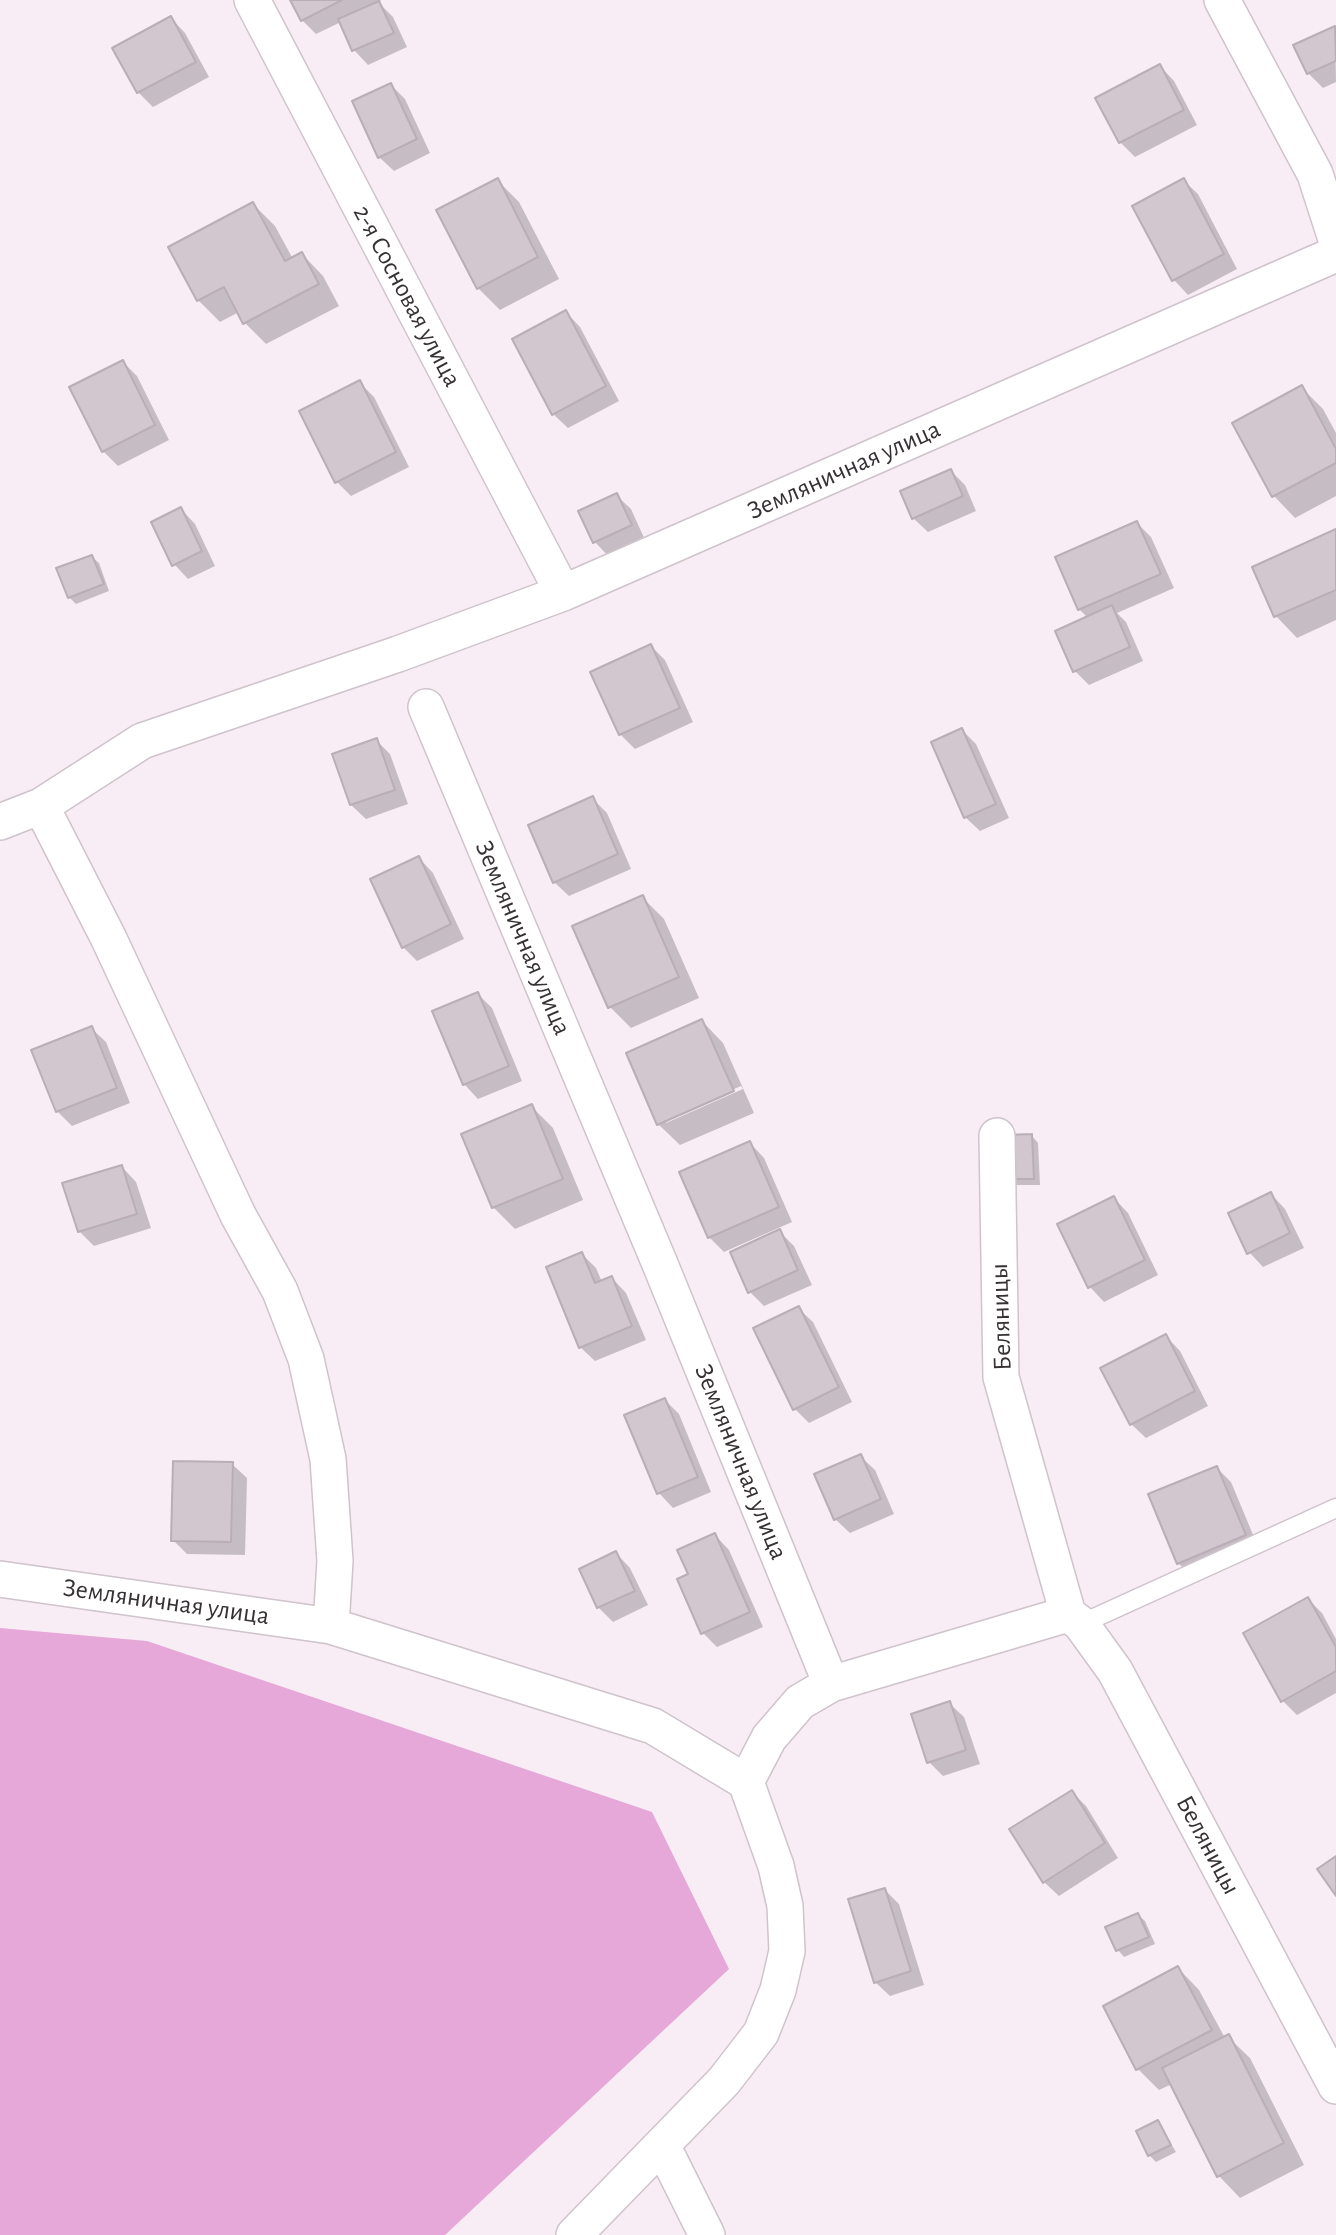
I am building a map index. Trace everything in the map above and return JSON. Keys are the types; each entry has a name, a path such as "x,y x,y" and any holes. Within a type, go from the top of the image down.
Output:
{"street":[{"name":"2-я Сосновая улица","path":"252,0 563,593"},
{"path":"1222,0 1315,174 1336,239"},
{"name":"Земляничная улица","path":"0,822 41,806 142,741 398,654 563,593 1336,254"},
{"name":"Земляничная улица","path":"426,707 660,1264 831,1684"},
{"path":"41,806 108,937 238,1215 280,1291 306,1359 328,1459 335,1562 331,1626"},
{"name":"Беляницы","path":"997,1136 1001,1377 1075,1619 1115,1671 1336,2086"},
{"name":"Земляничная улица","path":"0,1578 331,1626 653,1726 746,1782"},
{"path":"574,2235 724,2081 761,2033 778,1990 787,1951 785,1906 776,1866 746,1782 769,1738 800,1702 831,1684 1075,1619"},
{"path":"662,2145 707,2235"}],"lane":[{"path":"1075,1619 1336,1508"}],"shaded area":[{"path":"0,1628 147,1641 652,1812 729,1969 445,2235 0,2235"}],"building":[{"path":"290,0 342,0 301,21"},
{"path":"379,1 394,33 352,51 338,19"},
{"path":"171,16 196,62 137,93 112,48"},
{"path":"1335,26 1336,61 1307,74 1293,45"},
{"path":"1160,64 1184,110 1119,143 1095,98"},
{"path":"391,83 417,139 378,158 352,101"},
{"path":"498,178 538,257 477,289 436,210"},
{"path":"1184,178 1224,254 1172,281 1132,206"},
{"path":"253,202 285,261 302,252 319,284 243,324 224,287 197,301 168,247"},
{"path":"566,310 606,386 552,415 512,339"},
{"path":"123,360 155,425 102,452 69,387"},
{"path":"360,380 396,452 335,483 299,411"},
{"path":"1302,385 1336,449 1336,463 1272,497 1232,423"},
{"path":"951,469 963,496 912,519 900,491"},
{"path":"617,493 632,525 593,543 578,511"},
{"path":"181,507 202,551 172,566 151,522"},
{"path":"1137,521 1161,574 1078,610 1055,557"},
{"path":"1336,529 1336,590 1274,617 1252,567"},
{"path":"92,555 104,584 68,598 56,568"},
{"path":"1112,605 1130,647 1073,672 1055,631"},
{"path":"651,644 680,708 619,735 590,672"},
{"path":"962,728 996,804 964,818 931,742"},
{"path":"377,738 395,790 350,805 332,754"},
{"path":"593,796 618,854 553,883 528,825"},
{"path":"419,856 451,924 402,948 370,879"},
{"path":"643,895 679,977 608,1008 572,926"},
{"path":"478,992 509,1066 463,1085 432,1011"},
{"path":"702,1019 734,1091 657,1125 626,1053"},
{"path":"92,1026 117,1088 56,1112 31,1050"},
{"path":"532,1104 563,1179 492,1208 461,1134"},
{"path":"1032,1134 1034,1179 1006,1179 1005,1135"},
{"path":"750,1141 779,1207 708,1238 679,1172"},
{"path":"122,1165 137,1214 78,1232 62,1183"},
{"path":"1271,1192 1290,1233 1247,1254 1228,1213"},
{"path":"1114,1196 1145,1260 1088,1288 1057,1224"},
{"path":"780,1229 798,1270 748,1293 730,1252"},
{"path":"582,1252 595,1283 612,1276 632,1326 579,1348 546,1267"},
{"path":"799,1306 839,1387 793,1410 753,1328"},
{"path":"1166,1334 1195,1391 1130,1425 1100,1368"},
{"path":"665,1398 698,1477 657,1494 624,1415"},
{"path":"861,1454 881,1499 834,1520 814,1474"},
{"path":"173,1461 233,1462 231,1542 171,1541"},
{"path":"1217,1466 1246,1535 1177,1564 1148,1494"},
{"path":"715,1533 750,1612 701,1634 677,1579 688,1574 677,1550"},
{"path":"616,1551 635,1591 597,1608 579,1569"},
{"path":"1308,1597 1336,1647 1336,1671 1281,1702 1243,1633"},
{"path":"950,1701 966,1750 927,1763 911,1714"},
{"path":"1072,1790 1105,1843 1043,1883 1009,1829"},
{"path":"1336,1856 1336,1896 1317,1869"},
{"path":"885,1888 911,1971 874,1983 848,1899"},
{"path":"1138,1913 1149,1937 1116,1951 1105,1927"},
{"path":"1178,1966 1212,2030 1136,2070 1103,2006"},
{"path":"1229,2034 1284,2143 1217,2177 1162,2068"},
{"path":"1158,2120 1171,2145 1148,2156 1136,2131"}]}
